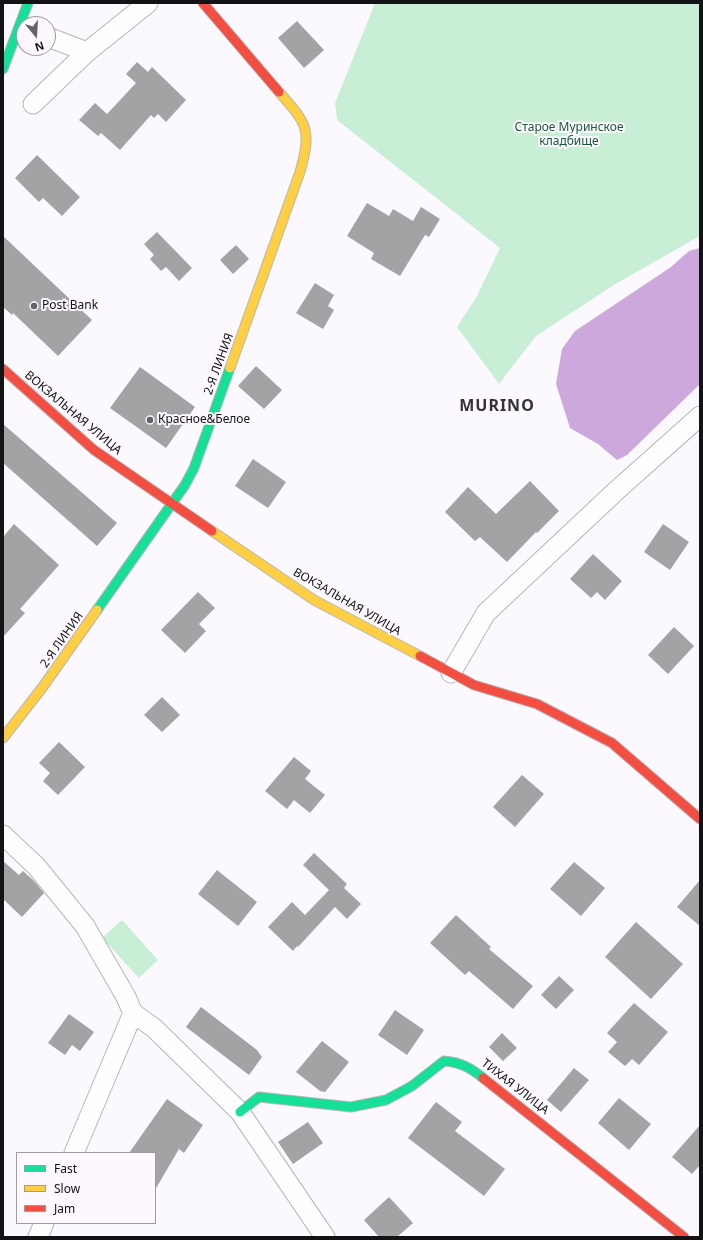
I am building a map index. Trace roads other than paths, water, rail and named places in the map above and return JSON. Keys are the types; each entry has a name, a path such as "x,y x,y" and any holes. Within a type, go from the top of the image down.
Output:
{"street":[{"path":"25,16 28,3"},
{"path":"33,104 87,52 148,3"},
{"name":"2-Я ЛИНИЯ","path":"3,738 42,688 185,485 194,468 295,186 306,151 306,134 299,115 203,3"},
{"path":"56,40 87,52"},
{"path":"3,69 16,41"},
{"name":"ВОКЗАЛЬНАЯ УЛИЦА","path":"3,369 94,450 171,504 314,600 474,685 537,704 612,743 700,819"},
{"path":"451,673 486,613 616,491 700,416"},
{"path":"3,835 36,866 85,926 126,997 133,1013 154,1028 240,1112 325,1237"},
{"path":"74,1152 133,1013"},
{"name":"ТИХАЯ УЛИЦА","path":"240,1112 259,1097 351,1107 386,1100 412,1086 444,1061 456,1062 471,1068 684,1237"},
{"path":"38,1237 44,1224"}],"place":[{"name":"Post Bank","path":"34,306"},
{"name":"Красное&Белое","path":"150,420"}],"district":[{"name":"MURINO","path":"497,406"}],"park label":[{"name":"Старое Муринское кладбище","path":"569,135"}]}
